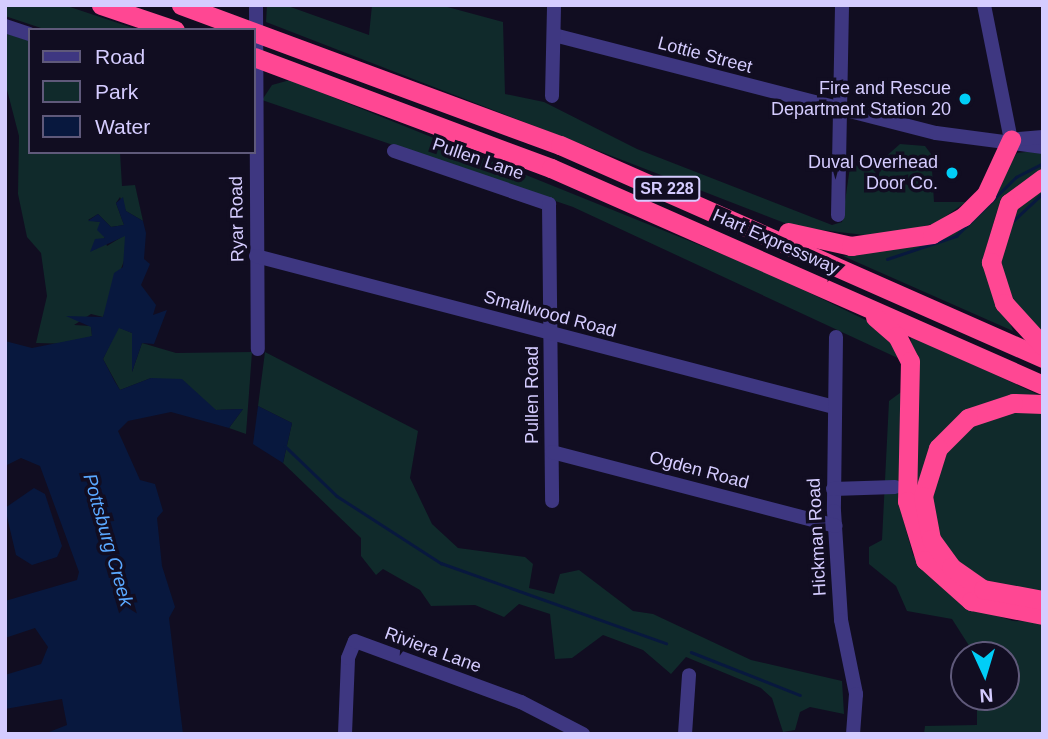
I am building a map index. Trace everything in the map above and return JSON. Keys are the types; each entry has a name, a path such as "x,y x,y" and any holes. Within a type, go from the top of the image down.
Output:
{"highway":[{"path":"101,5 169,28"},
{"name":"Hart Expressway","path":"181,5 248,28"},
{"name":"Hart Expressway","path":"256,31 703,205 1043,358"},
{"name":"Hart Expressway","path":"256,58 551,168 820,284 1043,385"},
{"path":"703,205 825,243 912,241 975,206 1001,170 1011,140"},
{"path":"1043,177 1009,203 991,262 1004,303 1043,346"},
{"path":"820,284 885,324 907,354 912,375 908,517 925,561 971,601 1043,615"},
{"path":"1043,404 1013,403 968,418 938,448 923,496 932,539 951,567 1003,596 1043,600"}],"street":[{"name":"Ryar Road","path":"256,5 256,28"},
{"path":"552,96 554,5"},
{"path":"838,215 842,5"},
{"path":"984,5 1011,140"},
{"path":"5,26 28,33"},
{"name":"Lottie Street","path":"554,35 936,133 1011,140 1043,147"},
{"name":"Lottie Street","path":"1011,140 1043,137"},
{"name":"Pullen Lane","path":"394,151 549,204"},
{"name":"Ryar Road","path":"255,154 258,349"},
{"name":"Pullen Road","path":"549,204 552,501"},
{"name":"Smallwood Road","path":"257,256 834,407"},
{"name":"Hickman Road","path":"836,337 833,489 841,620 856,694 853,734"},
{"name":"Ogden Road","path":"552,452 836,526"},
{"path":"833,489 895,487"},
{"name":"Riviera Lane","path":"345,734 348,658 355,642 521,702 583,734"},
{"path":"685,734 688,675"}],"green space":[{"path":"5,5 64,5 133,28 41,28 5,16"},
{"path":"267,5 285,5 369,35 372,5 440,5 503,22 505,94 544,102 637,149 832,225 842,222 850,167 882,160 900,144 925,146 931,154 934,202 966,202 936,223 882,237 795,227 266,22"},
{"path":"5,33 28,40 28,154 120,154 122,186 135,185 143,221 126,211 120,197 116,203 124,225 111,227 98,214 88,220 100,222 107,246 125,235 125,258 103,317 91,314 74,325 91,326 92,336 74,344 36,343 47,296 41,253 27,237 18,194 19,136 5,82"},
{"path":"290,80 764,271 874,324 888,335 902,360 573,207 262,100 272,85"},
{"path":"1043,150 1043,172 997,211 985,252 1013,331 843,256 922,244 985,202 1017,153"},
{"path":"1043,183 1043,338 1002,289 1000,232 1009,213"},
{"path":"118,327 132,333 132,372 142,343 176,353 252,352 246,434 229,428 243,409 216,410 151,378 120,390 103,359"},
{"path":"911,336 1039,395 987,404 920,484 912,482"},
{"path":"265,352 418,431 410,478 432,524 458,548 525,557 533,564 529,588 554,594 560,574 579,570 633,611 653,614 751,660 842,681 844,714 810,707 800,712 795,730 783,732 772,698 761,688 686,657 671,674 643,650 603,635 572,658 555,659 550,614 519,604 504,617 475,605 431,606 420,590 383,569 376,575 361,556 361,538 283,463 292,423 258,406"},
{"path":"904,390 901,512 913,555 961,604 1013,621 1043,622 1043,734 924,734 925,726 977,725 977,711 1020,711 1020,641 966,641 952,619 907,611 896,586 869,564 869,547 882,540 889,401"},
{"path":"1043,408 1043,595 981,583 942,547 929,496 950,442 992,412"}],"water":[{"name":"Pottsburg Creek","path":"123,197 126,211 143,221 146,233 144,259 150,264 141,285 156,305 153,315 167,310 154,344 142,343 132,372 132,333 119,328 103,359 115,382 120,390 151,378 182,379 216,410 243,409 229,428 171,412 128,421 118,431 140,480 155,484 163,511 157,518 162,566 175,607 169,618 183,734 44,734 67,725 62,699 5,709 5,675 41,664 48,647 35,628 5,638 5,601 77,580 79,572 40,466 21,458 5,466 5,341 32,348 92,336 91,327 66,316 103,317 114,273 123,267 125,236 90,252 95,239 105,238 97,230 100,222 88,221 98,214 111,227 124,225 116,203"},
{"path":"258,406 292,423 283,463 253,444"},
{"path":"34,488 45,494 62,546 57,557 32,565 16,555 5,508"}],"waterway":[{"path":"887,259 956,236 1016,177 1043,163"},
{"path":"1013,221 1043,193"},
{"path":"285,446 337,496 441,563 666,643"},
{"path":"691,652 800,695"}],"place":[{"name":"Fire and Rescue Department Station 20","path":"965,99"},
{"name":"Duval Overhead Door Co.","path":"952,173"}]}
